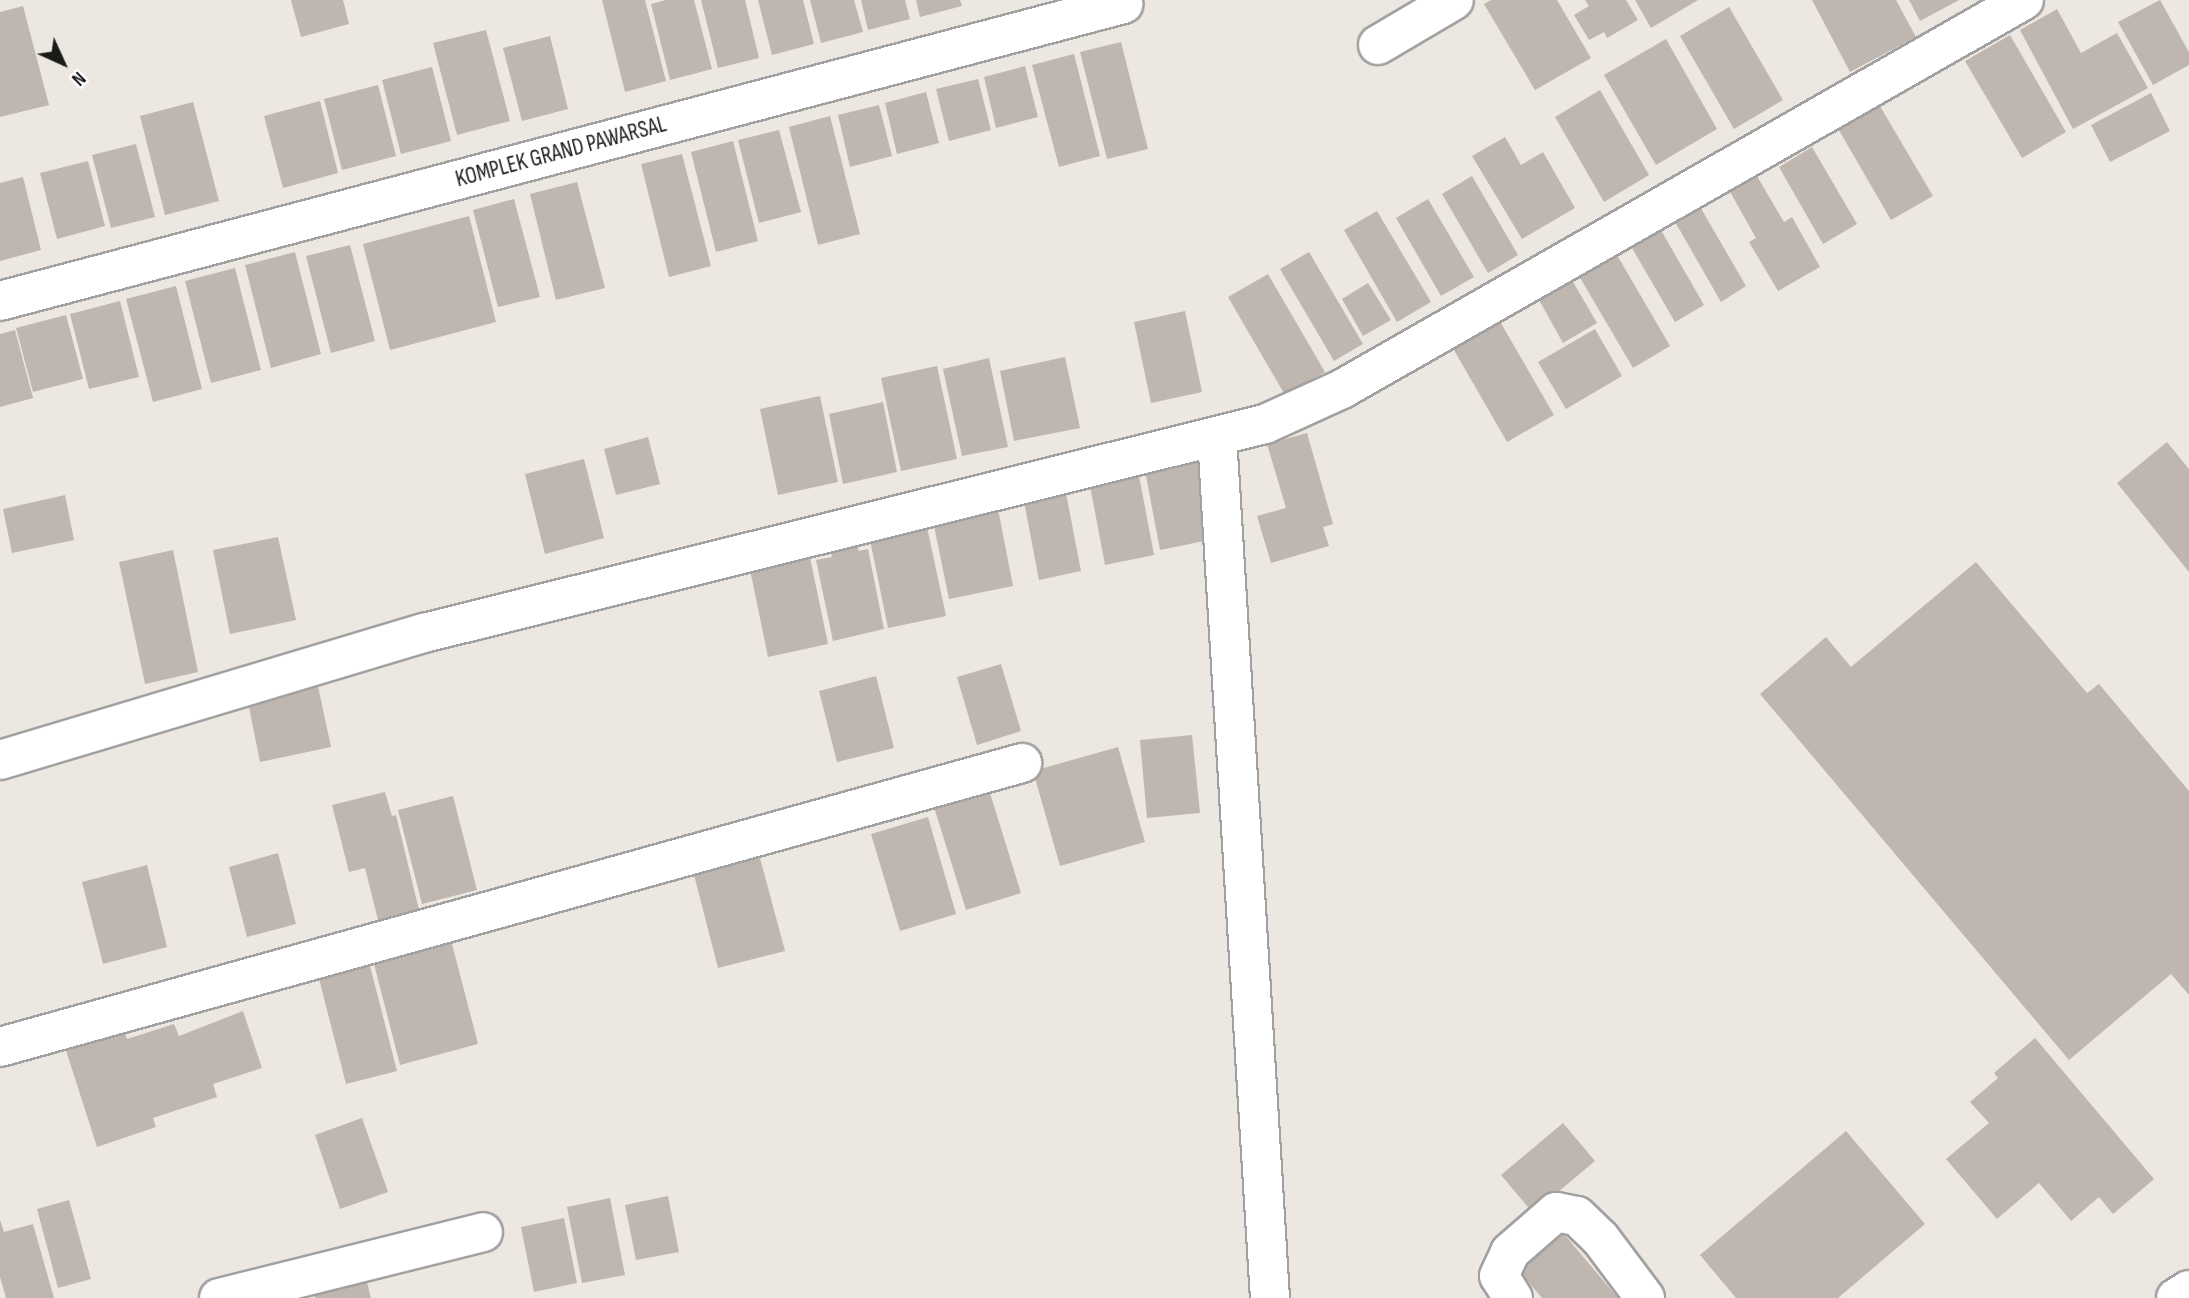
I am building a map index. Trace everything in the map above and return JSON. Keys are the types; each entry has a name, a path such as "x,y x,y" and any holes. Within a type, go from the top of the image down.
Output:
{"street":[{"path":"1378,45 1454,0"},
{"path":"0,760 424,633 1265,424 1342,388 2024,0"},
{"name":"KOMPLEK GRAND PAWARSAL","path":"0,300 1123,4"},
{"path":"1217,437 1270,1298"},
{"path":"0,1047 1021,762"},
{"path":"1513,1298 1499,1276 1510,1252 1556,1212 1577,1216 1600,1238 1645,1298"},
{"path":"219,1298 483,1232"},
{"path":"2176,1298 2189,1290"}],"building":[{"path":"291,0 343,0 349,24 301,37"},
{"path":"602,0 645,0 666,81 625,92"},
{"path":"666,0 694,0 712,69 670,80 651,4"},
{"path":"701,0 745,0 759,58 718,68"},
{"path":"758,0 803,0 814,44 772,55"},
{"path":"810,0 854,0 863,32 821,43"},
{"path":"861,0 905,0 910,19 868,30"},
{"path":"916,0 960,0 962,6 920,17"},
{"path":"1491,0 1557,0 1591,58 1535,90 1484,4"},
{"path":"1585,0 1626,0 1638,20 1607,38 1604,32 1589,40 1574,15 1589,6"},
{"path":"1635,0 1698,0 1651,28"},
{"path":"1812,0 1896,0 1916,37 1850,72"},
{"path":"1909,0 1959,0 1920,21"},
{"path":"2160,0 2189,52 2189,65 2153,85 2118,22"},
{"path":"23,6 49,105 0,117 0,12"},
{"path":"1729,7 1783,100 1734,129 1680,36"},
{"path":"2057,9 2081,53 2117,33 2148,88 2073,129 2020,30"},
{"path":"486,30 510,121 457,135 433,43"},
{"path":"2010,35 2066,132 2022,158 1965,61"},
{"path":"550,36 568,109 522,121 503,48"},
{"path":"1666,39 1717,129 1656,165 1604,75"},
{"path":"1121,42 1148,149 1107,159 1080,52"},
{"path":"1074,54 1100,156 1059,167 1032,65"},
{"path":"1025,66 1038,117 996,128 984,77"},
{"path":"432,67 451,141 401,154 382,80"},
{"path":"978,79 991,130 949,141 936,89"},
{"path":"378,85 396,156 342,170 324,99"},
{"path":"1600,90 1649,175 1604,202 1555,117"},
{"path":"926,92 939,143 897,154 885,103"},
{"path":"2151,93 2170,131 2110,162 2091,125"},
{"path":"1874,96 1933,196 1891,220 1833,120"},
{"path":"320,101 338,173 283,188 264,116"},
{"path":"193,102 219,201 165,215 140,116"},
{"path":"879,105 892,156 850,167 838,115"},
{"path":"830,116 860,234 818,245 789,127"},
{"path":"779,130 801,212 759,223 738,140"},
{"path":"1505,137 1521,165 1543,152 1575,208 1522,239 1472,156"},
{"path":"733,141 758,241 716,252 691,152"},
{"path":"136,144 155,217 111,228 92,155"},
{"path":"1812,147 1857,224 1823,244 1779,167"},
{"path":"682,154 711,266 669,277 641,164"},
{"path":"88,161 105,226 57,239 40,173"},
{"path":"1751,166 1784,222 1792,217 1820,267 1778,291 1749,242 1756,238 1724,181"},
{"path":"1472,176 1518,255 1488,273 1442,194"},
{"path":"23,177 41,250 0,261 0,183"},
{"path":"577,182 605,288 556,300 530,194"},
{"path":"514,199 540,297 498,307 473,210"},
{"path":"1428,199 1474,277 1441,296 1396,218"},
{"path":"1699,205 1746,286 1721,302 1674,220"},
{"path":"1377,211 1431,302 1397,322 1344,230"},
{"path":"469,216 496,322 390,350 363,244"},
{"path":"1654,218 1704,305 1675,322 1625,236"},
{"path":"1610,243 1670,346 1633,368 1572,264"},
{"path":"350,245 375,341 331,353 306,256"},
{"path":"295,252 321,354 271,368 245,265"},
{"path":"1309,252 1363,344 1334,361 1280,269"},
{"path":"235,268 261,370 211,383 185,281"},
{"path":"1566,270 1597,323 1563,343 1533,289"},
{"path":"1268,274 1325,372 1285,395 1228,297"},
{"path":"1368,283 1391,320 1363,336 1342,299"},
{"path":"176,286 202,389 153,402 126,299"},
{"path":"120,301 139,377 89,389 70,314"},
{"path":"1185,311 1202,392 1151,403 1134,322"},
{"path":"1494,311 1554,415 1507,442 1447,338"},
{"path":"66,315 83,379 33,392 16,328"},
{"path":"1595,329 1622,376 1566,409 1538,362"},
{"path":"15,330 33,398 0,407 0,334"},
{"path":"1065,357 1080,428 1014,441 1000,371"},
{"path":"989,358 1008,447 962,456 943,369"},
{"path":"937,366 957,459 901,471 881,378"},
{"path":"820,396 838,482 778,495 760,409"},
{"path":"883,402 897,472 843,484 829,414"},
{"path":"1307,433 1333,524 1323,527 1329,546 1271,563 1257,516 1286,508 1267,444"},
{"path":"648,437 660,484 616,495 604,449"},
{"path":"2167,442 2189,469 2189,572 2117,483"},
{"path":"1203,454 1219,538 1160,550 1144,465"},
{"path":"584,459 604,538 545,554 525,474"},
{"path":"1137,465 1154,555 1105,565 1088,475"},
{"path":"1064,483 1081,571 1039,580 1022,491"},
{"path":"65,495 74,540 12,553 3,509"},
{"path":"998,509 1013,586 949,599 933,521"},
{"path":"927,527 946,616 888,628 870,540"},
{"path":"855,535 859,551 868,549 884,629 833,641 816,560 832,557 828,540"},
{"path":"278,537 296,620 230,634 213,550"},
{"path":"808,548 828,644 768,657 748,560"},
{"path":"173,550 198,672 145,684 119,562"},
{"path":"1976,562 2087,693 2099,684 2189,791 2189,995 2171,974 2069,1060 1760,694 1826,637 1851,667"},
{"path":"1001,664 1021,731 977,745 957,677"},
{"path":"876,676 894,748 837,762 819,691"},
{"path":"316,677 331,747 260,762 246,692"},
{"path":"1192,735 1200,813 1147,818 1140,740"},
{"path":"1118,747 1145,842 1060,866 1033,771"},
{"path":"985,777 1021,893 966,910 930,794"},
{"path":"385,792 392,816 396,815 420,914 379,924 365,868 349,872 332,805"},
{"path":"453,796 477,890 422,904 398,810"},
{"path":"928,817 956,914 900,931 871,834"},
{"path":"278,853 296,924 247,937 229,867"},
{"path":"760,858 785,951 718,968 694,875"},
{"path":"147,865 167,947 103,964 82,882"},
{"path":"451,940 478,1044 400,1065 373,960"},
{"path":"368,958 397,1071 346,1084 317,971"},
{"path":"243,1011 262,1068 213,1084 217,1097 153,1118 156,1127 97,1147 62,1038 121,1019 127,1039 174,1024 179,1036"},
{"path":"2035,1038 2154,1179 2113,1214 2099,1197 2071,1221 2039,1183 1997,1219 1946,1159 1989,1123 1970,1102 1998,1078 1994,1073"},
{"path":"362,1118 388,1192 340,1209 315,1135"},
{"path":"1563,1123 1595,1161 1533,1213 1501,1175"},
{"path":"1846,1131 1925,1224 1838,1298 1736,1298 1700,1255"},
{"path":"668,1196 679,1252 636,1260 625,1205"},
{"path":"610,1198 625,1275 582,1283 567,1207"},
{"path":"69,1200 91,1279 58,1288 37,1209"},
{"path":"564,1218 577,1283 534,1292 521,1227"},
{"path":"0,1220 4,1232 33,1224 54,1298 6,1298 0,1277"},
{"path":"1558,1227 1618,1298 1542,1298 1514,1265"},
{"path":"363,1267 371,1298 315,1298 311,1280"}]}
